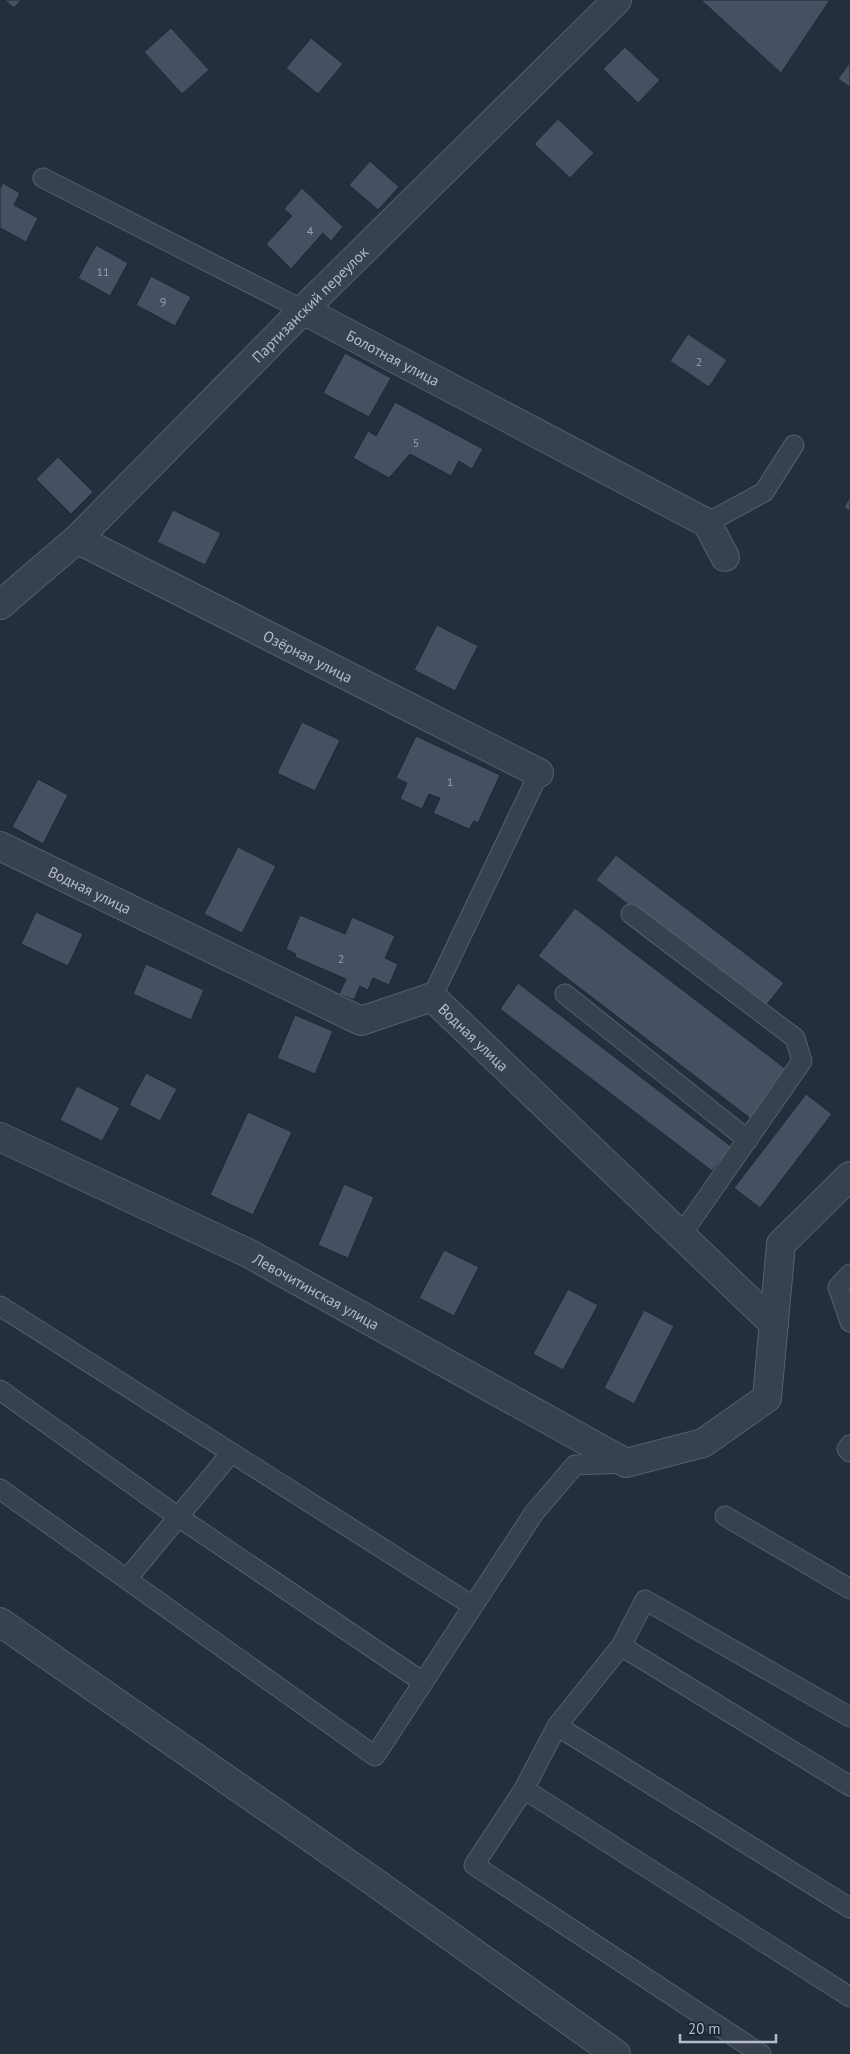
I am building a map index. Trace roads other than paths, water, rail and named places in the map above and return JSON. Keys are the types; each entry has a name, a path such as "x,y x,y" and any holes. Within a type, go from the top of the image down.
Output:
{"street":[{"name":"Партизанский переулок","path":"0,605 77,539 303,310 617,0"},
{"name":"Болотная улица","path":"303,310 707,523"},
{"path":"707,523 725,557"},
{"name":"Озёрная улица","path":"77,539 539,773"},
{"name":"Водная улица","path":"0,846 361,1021 432,997 774,1324"},
{"name":"Левочитинская улица","path":"0,1137 248,1254 626,1463"},
{"path":"626,1463 703,1443 767,1398 781,1244 850,1176"},
{"path":"0,1622 355,1868 616,2054"}],"lane":[{"name":"Болотная улица","path":"43,178 303,310"},
{"path":"707,523 764,492 794,445"},
{"path":"432,997 539,773"},
{"path":"631,914 795,1038 802,1061 680,1235"},
{"path":"565,994 748,1140"},
{"path":"850,1274 838,1287 850,1322"},
{"path":"0,1306 473,1606"},
{"path":"0,1390 177,1516 423,1682"},
{"path":"850,1445 847,1449 850,1452"},
{"path":"127,1579 177,1516 231,1453"},
{"path":"0,1489 375,1756 534,1513 574,1465 626,1463"},
{"path":"725,1516 850,1589"},
{"path":"761,2054 474,1865 524,1789 557,1726 621,1646 645,1600 850,1717"},
{"path":"621,1646 850,1786"},
{"path":"557,1726 850,1908"},
{"path":"524,1789 850,1997"}]}
